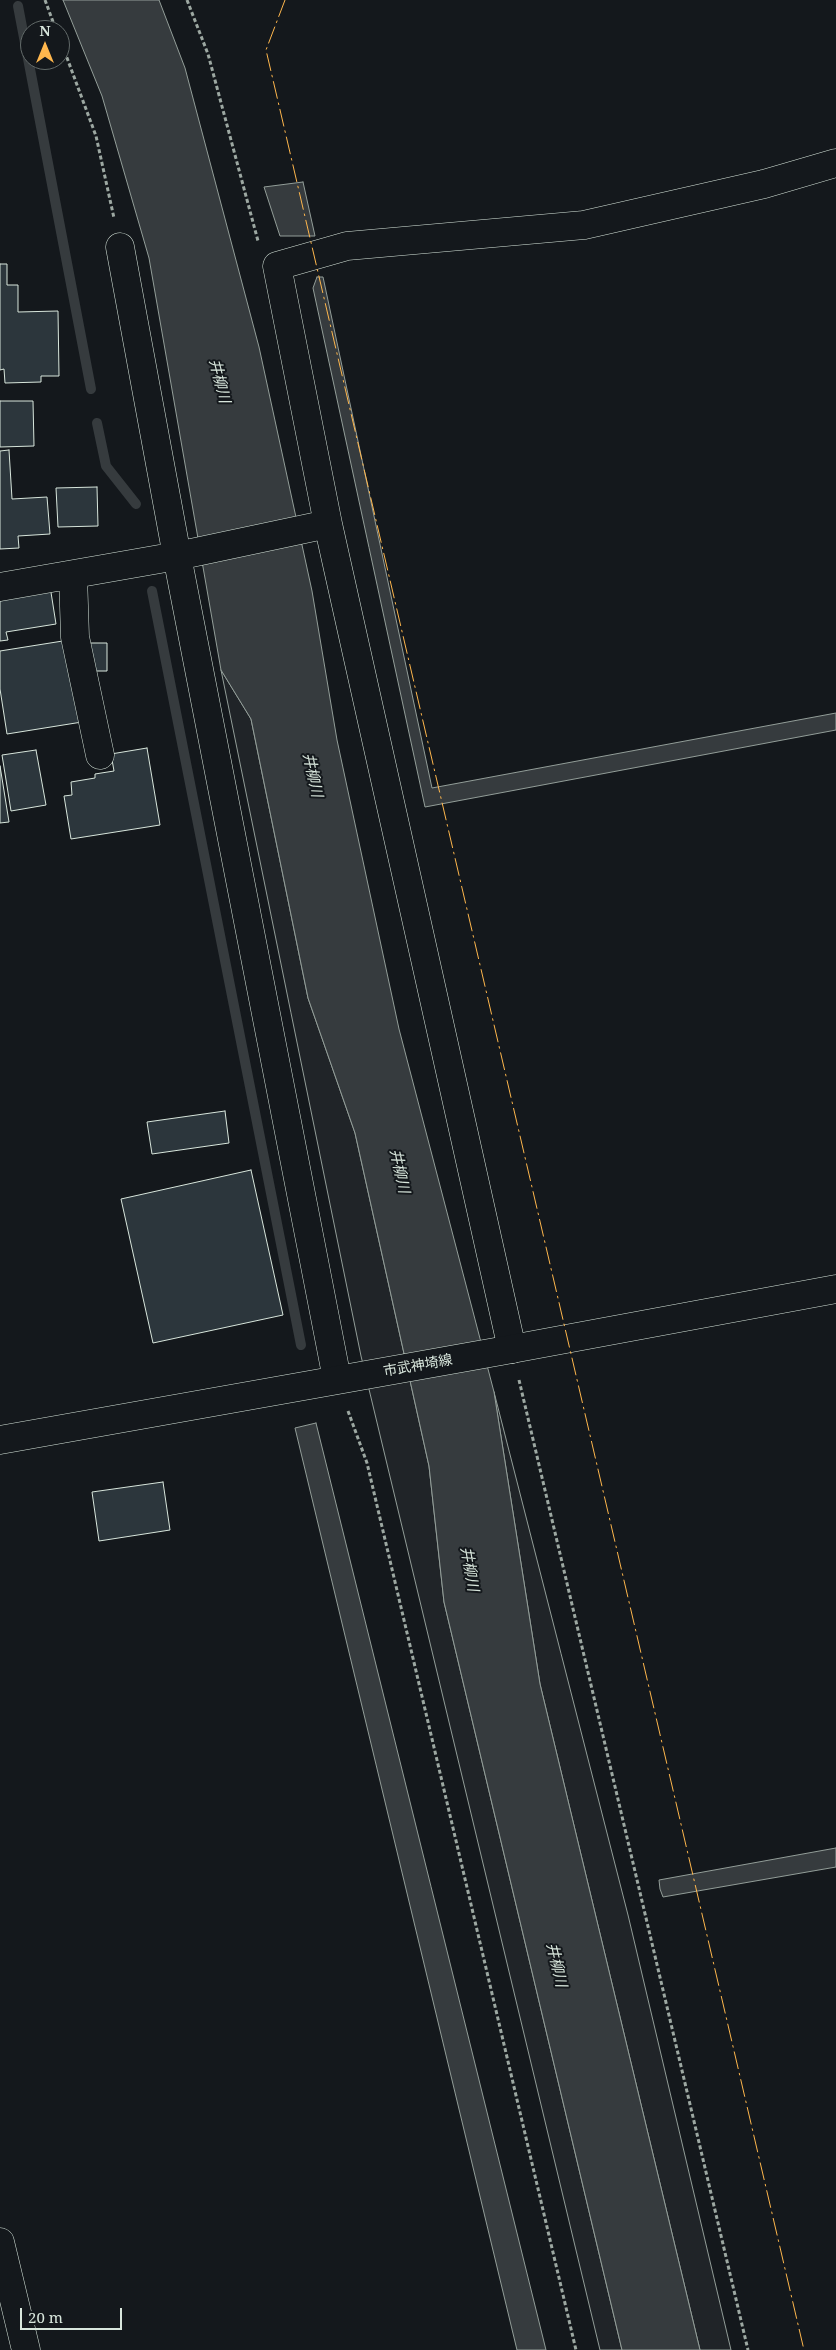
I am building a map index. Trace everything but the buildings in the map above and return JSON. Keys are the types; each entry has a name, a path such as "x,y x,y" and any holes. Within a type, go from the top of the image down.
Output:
{"street":[{"path":"506,1350 328,524 277,266 348,246 584,225 764,184 836,163"},
{"path":"120,247 177,556 346,1378"},
{"path":"0,587 177,556 328,524"},
{"path":"73,575 75,637 100,755"},
{"name":"市武神埼線","path":"0,1440 836,1289"},
{"path":"0,2242 26,2350"}],"path":[{"path":"45,0 52,20"},
{"path":"187,0 208,54 256,239 277,266"},
{"path":"70,66 96,136 120,247"},
{"path":"506,1350 748,2350"},
{"path":"346,1378 576,2350"}],"shaded area":[{"path":"221,670 251,719 308,998 355,1133 429,1466 444,1602 622,2350 600,2350 361,1356"},
{"path":"494,1392 628,1915 731,2350 700,2350 540,1684"}],"water":[{"name":"井柳川","path":"63,0 159,0 185,68 259,347 312,591 337,740 399,1029 494,1392 540,1684 700,2350 622,2350 444,1602 429,1466 355,1133 308,998 251,719 221,670 149,258 102,96"},
{"path":"303,182 315,236 280,236 264,187"},
{"path":"317,277 323,277 432,788 836,713 836,730 425,807 313,288"},
{"path":"316,1423 546,2350 517,2350 295,1428"},
{"path":"836,1848 836,1867 663,1897 660,1889 659,1880"}],"waterway":[{"path":"18,6 91,389"},
{"path":"97,423 106,466 136,504"},
{"path":"152,591 301,1345"}],"power":[{"path":"285,0 266,50 804,2350"}]}
